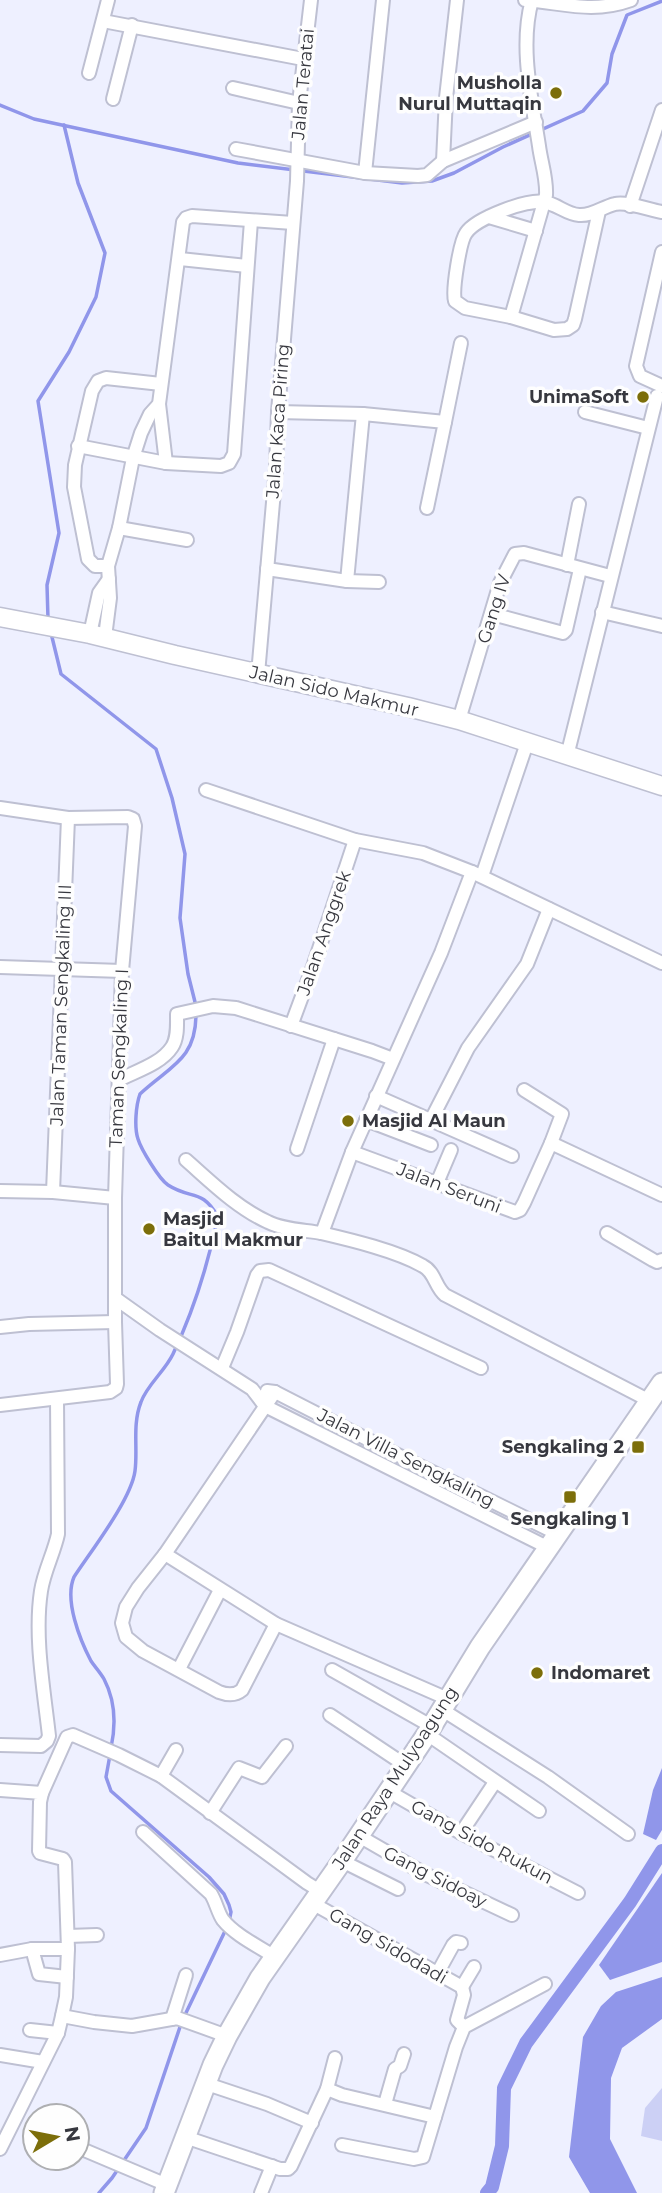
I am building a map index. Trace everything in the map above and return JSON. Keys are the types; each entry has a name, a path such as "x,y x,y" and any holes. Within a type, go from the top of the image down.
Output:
{"main road":[{"name":"Jalan Sido Makmur","path":"0,617 97,636 408,706 662,786"},
{"name":"Jalan Raya Mulyoagung","path":"166,2189 227,2036 275,1957 359,1836 480,1647 662,1383"}],"street":[{"path":"89,74 108,0"},
{"name":"Jalan Teratai","path":"296,164 308,0"},
{"path":"365,173 383,0"},
{"path":"443,161 446,98 457,0"},
{"path":"525,0 587,8 609,7 631,0"},
{"path":"511,317 537,231 546,186 525,36 531,0"},
{"path":"103,21 303,59"},
{"path":"113,99 132,25"},
{"path":"233,88 299,103"},
{"path":"630,206 662,110"},
{"path":"236,149 296,164 365,173 427,175 443,161 536,123"},
{"name":"Jalan Kaca Piring","path":"258,674 276,468 297,181 296,164"},
{"path":"599,211 573,325 567,329 554,330 511,317 465,308 455,300 453,295 464,236 472,227 489,217 517,206 544,202 578,215 622,203 662,212"},
{"path":"166,463 159,404 183,222 192,216 293,223"},
{"path":"489,217 537,231"},
{"path":"78,446 166,463 221,466 232,460 251,221"},
{"path":"566,756 659,391 639,376 636,366 662,253"},
{"path":"180,258 247,266"},
{"path":"427,508 461,343"},
{"path":"109,573 88,559 74,487 78,446 92,391 98,381 114,377 161,384"},
{"path":"97,636 110,598 109,573 134,458 145,424 159,404"},
{"path":"278,412 363,414 445,422"},
{"path":"585,412 648,428"},
{"path":"347,580 363,414"},
{"path":"567,565 579,504"},
{"path":"119,528 187,540"},
{"name":"Gang IV","path":"459,720 500,583 515,554 524,553 610,576"},
{"path":"267,569 379,582"},
{"path":"492,614 563,633 566,630 580,569"},
{"path":"602,612 661,622"},
{"path":"321,1233 376,1096 477,874 527,743"},
{"path":"206,790 355,840 423,853 477,874 662,963"},
{"path":"0,808 68,818"},
{"name":"Taman Sengkaling I","path":"57,1399 110,1392 116,1388 118,1380 115,1198 121,971 135,826 133,819 128,817 68,818"},
{"name":"Jalan Taman Sengkaling III","path":"53,1192 68,818"},
{"name":"Jalan Anggrek","path":"291,1026 355,840"},
{"path":"431,1120 468,1048 527,964 550,909"},
{"path":"0,967 121,971"},
{"path":"119,1080 159,1060 172,1047 177,1035 177,1014 213,1006 236,1008 393,1059"},
{"path":"297,1149 334,1039"},
{"path":"524,1090 562,1114 551,1143 662,1195"},
{"path":"376,1096 512,1156"},
{"path":"366,1121 431,1145"},
{"name":"Jalan Seruni","path":"352,1152 509,1210 520,1210 551,1143"},
{"path":"437,1183 451,1150"},
{"path":"186,1160 226,1195 269,1223 321,1233 400,1255 426,1267 436,1287 445,1295 650,1401"},
{"path":"0,1191 53,1192 115,1198"},
{"path":"607,1233 657,1262 662,1260"},
{"path":"219,1366 237,1332 257,1275 260,1271 269,1270 481,1368"},
{"name":"Jalan Villa Sengkaling","path":"115,1298 253,1389 265,1406 407,1477 553,1541"},
{"path":"0,1327 115,1322"},
{"name":"Jalan Villa Sengkaling","path":"253,1389 275,1392 415,1464 553,1541"},
{"path":"275,1392 165,1554 138,1588 127,1607 122,1630 126,1637 144,1651 219,1692 235,1695 242,1690 276,1624"},
{"path":"0,1405 57,1399 58,1534 41,1588 38,1622 49,1736 41,1746 0,1745"},
{"path":"407,1477 415,1464"},
{"path":"165,1554 276,1624 445,1704 628,1834"},
{"path":"179,1669 220,1590"},
{"path":"332,1670 429,1730 495,1782 539,1811"},
{"path":"330,1715 405,1765"},
{"name":"Gang Sidodadi","path":"39,1792 67,1737 73,1735 161,1776 307,1884 316,1897 462,1987 464,1995 457,2020 464,2027"},
{"path":"210,1813 239,1768 262,1777 286,1746"},
{"path":"161,1776 176,1750"},
{"path":"461,1833 495,1782"},
{"path":"0,1790 39,1792 39,1851 65,1862 68,1942 67,1977 58,2033 0,2149"},
{"name":"Gang Sido Rukun","path":"387,1791 461,1833 578,1893"},
{"path":"142,1832 211,1894 222,1919 275,1957"},
{"name":"Gang Sidoay","path":"359,1836 425,1874 512,1915"},
{"path":"342,1861 398,1889"},
{"path":"0,1955 97,1934"},
{"path":"437,1974 453,1945 456,1942 461,1943"},
{"path":"32,1949 39,1974 67,1977"},
{"path":"462,1987 474,1967"},
{"path":"178,2019 186,1975"},
{"path":"342,2145 421,2159 464,2027 545,1983"},
{"path":"62,2016 119,2026 178,2019 227,2036"},
{"path":"30,2030 58,2033"},
{"path":"386,2105 395,2069 400,2066 404,2054"},
{"path":"0,2055 43,2062"},
{"path":"185,2137 283,2170 288,2169 327,2089 335,2058"},
{"path":"207,2084 267,2104 312,2123"},
{"path":"327,2089 435,2117"},
{"path":"91,2153 122,2165 166,2189"},
{"path":"261,2193 272,2166"}],"shaded area":[{"path":"662,2088 662,2141 641,2136 645,2108"}],"water":[{"path":"662,1768 662,1830 656,1840 643,1834 653,1790"},
{"path":"662,1873 662,1962 610,1980 599,1965"},
{"path":"662,1977 662,2019 622,2048 611,2078 610,2139 637,2193 590,2193 569,2157 583,2037 601,2006 616,1992"}],"waterway":[{"path":"0,105 34,119 238,163 402,183 432,181 583,111 607,83 612,54 627,15 662,1"},
{"path":"48,619 47,585 59,533 38,401 69,352 96,297 105,253 78,183 64,125"},
{"path":"51,633 61,674 156,749 172,798 185,854 180,918 188,974 196,1006"},
{"path":"111,1748 114,1722 110,1695 78,1631 72,1608 71,1586 132,1483 136,1462 138,1411 147,1390 170,1360 181,1337 200,1287 218,1217 201,1198 164,1182 143,1150 136,1128 140,1094 171,1069 186,1052 195,1029 196,1014"},
{"path":"110,1755 106,1777 111,1791 209,1877 224,1894 229,1905 229,1922"},
{"path":"487,2193 492,2187 502,2146 504,2088 526,2043 630,1902 662,1851"},
{"path":"184,2017 226,1929"},
{"path":"99,2193 146,2128 181,2024"}],"place":[{"name":"Musholla Nurul Muttaqin","path":"556,93"},
{"name":"UnimaSoft","path":"643,397"},
{"name":"Masjid Al Maun","path":"348,1121"},
{"name":"Masjid Baitul Makmur","path":"149,1229"},
{"name":"Sengkaling 2","path":"638,1447"},
{"name":"Sengkaling 1","path":"570,1497"},
{"name":"Indomaret","path":"537,1673"}]}
